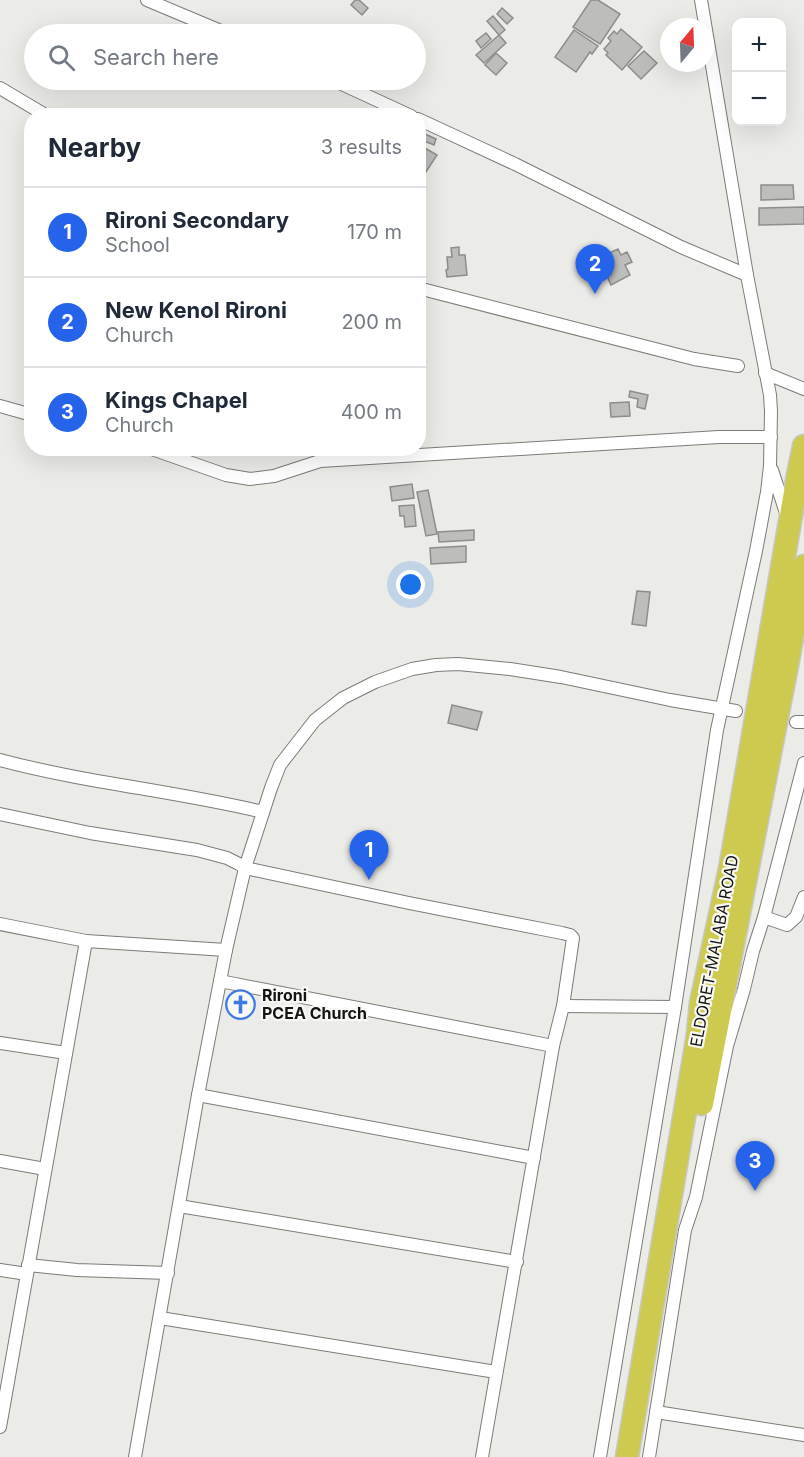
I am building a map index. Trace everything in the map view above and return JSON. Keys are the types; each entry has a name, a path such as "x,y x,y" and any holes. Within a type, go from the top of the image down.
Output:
{"highway":[{"name":"ELDORET-MALABA ROAD","path":"627,1457 698,1034 701,1003 730,869 804,446"},
{"name":"ELDORET-MALABA ROAD","path":"639,1457 683,1197 789,655 804,567"}],"street":[{"path":"147,0 204,24"},
{"path":"600,1457 675,1007 721,709 756,551 770,466 770,395 747,275 701,0"},
{"path":"0,88 34,108"},
{"path":"355,90 394,108"},
{"path":"426,123 515,164 681,247 747,275"},
{"path":"426,290 694,359 738,366"},
{"path":"765,373 804,389"},
{"path":"0,406 24,413"},
{"path":"426,455 719,437 771,437"},
{"path":"172,456 226,475 250,479 274,476 320,461 403,456"},
{"path":"770,466 790,522"},
{"path":"135,1457 198,1095 226,950 245,868 280,765 315,720 343,698 375,682 412,669 458,664 561,677 736,711"},
{"path":"0,760 34,769 263,812"},
{"name":"ELDORET-MALABA ROAD","path":"649,1457 685,1230 696,1197 728,1046 804,763"},
{"path":"0,814 90,833 197,850 227,858 245,868 570,935 573,938 482,1457"},
{"path":"764,917 787,925 796,917 804,897"},
{"path":"0,924 86,941 226,950"},
{"path":"0,1427 3,1387 28,1270 86,941"},
{"path":"220,981 554,1046"},
{"path":"563,1005 675,1007"},
{"path":"0,1043 66,1053"},
{"path":"198,1095 534,1158"},
{"path":"0,1161 45,1169"},
{"path":"179,1206 517,1262"},
{"path":"0,1270 168,1273"},
{"path":"160,1318 496,1372"},
{"path":"656,1412 804,1435"}],"building":[{"path":"355,0 359,0 368,8 362,15 351,5"},
{"path":"591,0 598,0 620,14 600,44 573,27"},
{"path":"502,8 513,18 507,24 497,14"},
{"path":"493,16 505,30 499,35 487,21"},
{"path":"621,29 642,47 622,70 606,55 608,53 604,49 611,41 608,38 614,31 617,34"},
{"path":"574,30 598,46 592,54 590,52 576,72 555,57"},
{"path":"486,33 491,39 481,48 476,41"},
{"path":"499,35 506,43 484,63 476,55"},
{"path":"644,51 657,63 641,79 628,66"},
{"path":"496,53 507,63 496,75 485,65"},
{"path":"426,134 436,139 434,145 426,142"},
{"path":"426,149 437,155 426,172"},
{"path":"761,185 793,185 794,199 761,200"},
{"path":"804,207 804,224 759,225 759,208"},
{"path":"459,247 459,255 465,255 467,275 447,277 447,257 452,257 451,248"},
{"path":"618,249 621,255 627,252 632,262 625,265 630,275 611,285 607,276 611,274 608,269 604,271 601,264 605,261 603,256"},
{"path":"630,391 648,395 645,409 637,407 638,399 629,397"},
{"path":"629,402 630,416 611,417 610,403"},
{"path":"412,484 414,498 392,501 390,487"},
{"path":"428,490 437,534 426,536 417,492"},
{"path":"414,505 416,526 405,527 404,516 400,516 399,506"},
{"path":"474,530 474,540 439,542 438,532"},
{"path":"466,546 466,562 431,564 430,548"},
{"path":"637,591 650,592 646,626 632,624"},
{"path":"452,705 482,712 477,730 448,723"}],"place":[{"name":"New Kenol Rironi","path":"595,294"},
{"name":"Rironi Secondary","path":"369,880"},
{"name":"Rironi PCEA Church","path":"241,1004"},
{"name":"Kings Chapel","path":"755,1191"}]}
